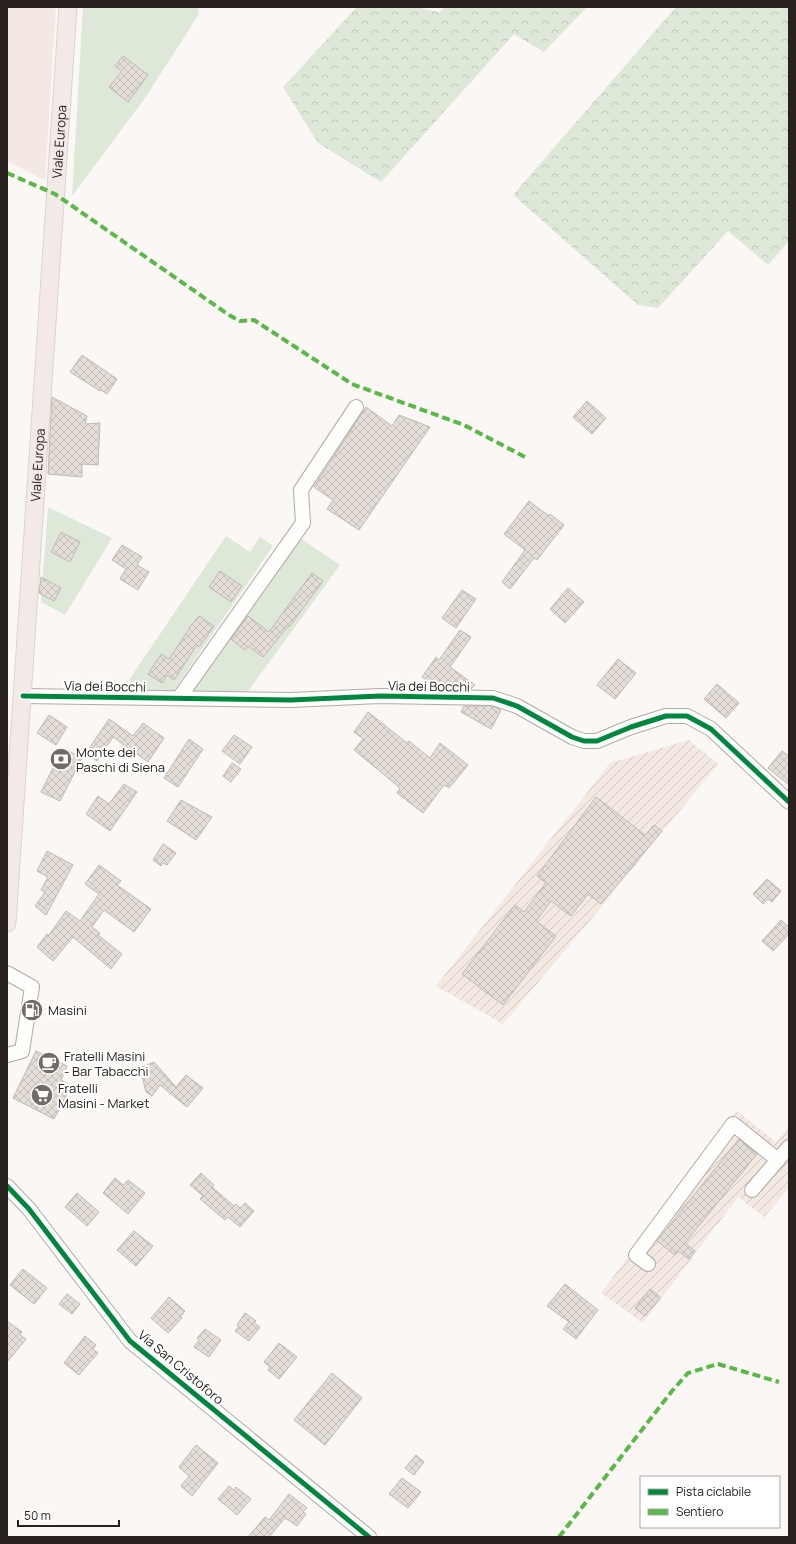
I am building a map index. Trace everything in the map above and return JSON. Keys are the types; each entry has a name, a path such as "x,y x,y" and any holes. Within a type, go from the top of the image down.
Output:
{"main road":[{"name":"Viale Europa","path":"7,923 68,7"}],"street":[{"path":"179,698 303,523 301,490 356,407"},
{"name":"Via dei Bocchi","path":"23,696 290,700 380,696 493,698 517,706 572,737 584,741 597,742 631,727 666,716 687,716 711,729 789,802"},
{"path":"7,973 32,987 22,1051 7,1055"},
{"path":"648,1264 636,1255 733,1124 778,1160"},
{"path":"752,1190 789,1147"},
{"name":"Via San Cristoforo","path":"7,1186 29,1209 130,1341 369,1537"}],"shaded area":[{"path":"7,7 56,7 45,180 7,161"},
{"path":"689,740 718,764 589,922 503,1024 436,986 610,763"},
{"path":"737,1111 776,1142 789,1126 789,1188 764,1217 738,1197 643,1323 601,1293"}],"green space":[{"path":"83,7 199,7 199,14 145,98 72,196"},
{"path":"357,7 416,7 439,12 445,7 587,7 544,52 514,34 381,182 318,143 283,87"},
{"path":"676,7 789,7 789,241 768,265 728,231 658,308 638,305 513,195"},
{"path":"48,507 112,538 65,615 41,602"},
{"path":"226,536 250,552 260,537 273,546 172,693 143,693 133,690 130,686 129,680"},
{"path":"300,538 340,565 246,694 188,693"}],"building":[{"path":"123,56 148,75 128,102 109,87 122,71 115,66"},
{"path":"82,355 117,379 107,394 70,372"},
{"path":"52,397 87,416 85,424 100,423 98,465 82,464 82,477 48,474"},
{"path":"587,401 606,418 592,434 573,417"},
{"path":"366,407 392,426 399,415 430,427 359,530 327,509 333,500 314,487"},
{"path":"529,501 564,525 537,560 534,558 510,589 502,582 525,550 504,534"},
{"path":"61,532 80,542 70,562 51,552"},
{"path":"122,545 142,557 137,565 149,572 138,590 120,579 126,569 112,560"},
{"path":"220,571 242,586 231,602 209,587"},
{"path":"312,573 323,581 289,627 288,626 263,657 248,646 245,650 231,639 248,616 269,632"},
{"path":"41,577 61,588 54,601 39,593"},
{"path":"568,588 584,602 565,623 550,609"},
{"path":"462,590 476,599 456,628 442,618"},
{"path":"199,616 214,626 199,647 197,645 174,680 167,675 162,683 148,674 161,654 169,659 191,625"},
{"path":"460,630 471,637 450,667 475,685 471,689 439,689 422,677 436,657 439,660"},
{"path":"618,659 636,673 615,699 597,685"},
{"path":"717,684 739,703 726,718 704,699"},
{"path":"464,706 492,706 501,710 491,729 461,712"},
{"path":"368,712 407,743 409,741 430,758 440,743 468,765 449,788 444,785 423,813 397,793 400,788 354,750 363,739 354,732"},
{"path":"49,715 67,727 56,745 37,733"},
{"path":"109,719 133,736 143,723 164,738 148,762 113,737 97,761 86,753"},
{"path":"234,735 252,747 240,764 222,751"},
{"path":"189,739 203,749 178,787 164,778"},
{"path":"63,748 82,758 60,801 41,792"},
{"path":"782,751 789,756 789,785 768,768"},
{"path":"232,763 241,769 231,782 223,776"},
{"path":"124,784 137,792 110,831 86,814 98,796 109,804"},
{"path":"596,797 645,835 654,825 662,831 601,904 588,894 571,916 551,901 536,921 556,936 503,1005 462,974 515,905 524,912 546,883 537,876"},
{"path":"181,800 212,817 196,840 167,821"},
{"path":"163,844 176,853 167,865 163,863 161,866 153,860"},
{"path":"47,851 73,865 46,915 35,906 45,892 41,890 48,877 37,871"},
{"path":"99,865 121,881 117,885 151,909 134,932 104,910 92,927 100,933 98,935 122,954 111,969 73,937 53,961 37,947 47,934 49,935 66,911 80,921 99,894 85,884"},
{"path":"767,879 781,891 772,902 768,899 763,904 753,894"},
{"path":"781,920 789,927 789,934 773,951 762,941"},
{"path":"36,1051 67,1066 61,1080 71,1086 54,1119 13,1098"},
{"path":"154,1062 176,1087 186,1075 203,1088 187,1107 160,1085 152,1096 146,1092 140,1068"},
{"path":"739,1139 757,1154 685,1243 695,1251 689,1259 678,1251 675,1255 657,1241"},
{"path":"201,1173 214,1185 212,1187 234,1206 236,1204 240,1208 245,1203 254,1211 240,1227 228,1217 225,1220 200,1199 203,1196 190,1185"},
{"path":"115,1178 123,1185 128,1180 145,1193 128,1214 103,1193"},
{"path":"77,1193 99,1212 87,1226 65,1207"},
{"path":"134,1231 153,1246 136,1266 117,1250"},
{"path":"23,1269 47,1288 34,1304 10,1285"},
{"path":"565,1284 598,1310 576,1339 563,1329 569,1322 547,1306"},
{"path":"650,1289 660,1297 645,1316 635,1308"},
{"path":"67,1294 80,1304 72,1314 59,1304"},
{"path":"169,1297 185,1311 180,1317 182,1318 168,1333 151,1318"},
{"path":"245,1313 256,1321 254,1323 260,1327 249,1341 235,1331"},
{"path":"7,1321 22,1332 20,1335 26,1339 7,1362"},
{"path":"205,1329 221,1340 209,1357 194,1347 199,1340 197,1338"},
{"path":"85,1336 96,1345 93,1349 98,1353 79,1375 64,1363"},
{"path":"279,1343 297,1357 279,1379 268,1370 270,1367 264,1362"},
{"path":"332,1373 362,1398 325,1445 294,1420"},
{"path":"196,1445 218,1463 192,1496 181,1486 189,1476 179,1467"},
{"path":"416,1455 424,1462 414,1475 405,1468"},
{"path":"402,1478 421,1492 408,1508 389,1494"},
{"path":"229,1486 234,1490 236,1487 251,1499 237,1515 218,1499"},
{"path":"289,1494 307,1508 303,1512 306,1514 297,1526 285,1518 269,1537 248,1537 265,1517 269,1520"}],"marked path":[{"path":"7,173 55,194 229,315 240,321 254,320 352,384 464,425 525,457"},
{"path":"559,1537 672,1391 688,1373 718,1364 779,1382"}],"cycle path":[{"path":"23,696 291,700 380,696 493,698 517,706 572,737 584,741 597,741 631,727 666,716 687,716 711,729 789,802"},
{"path":"7,1186 29,1209 130,1341 369,1537"}],"place":[{"name":"Monte dei Paschi di Siena","path":"61,759"},
{"name":"Masini","path":"32,1010"},
{"name":"Fratelli Masini - Bar Tabacchi","path":"49,1063"},
{"name":"Fratelli Masini - Market","path":"42,1095"}]}
